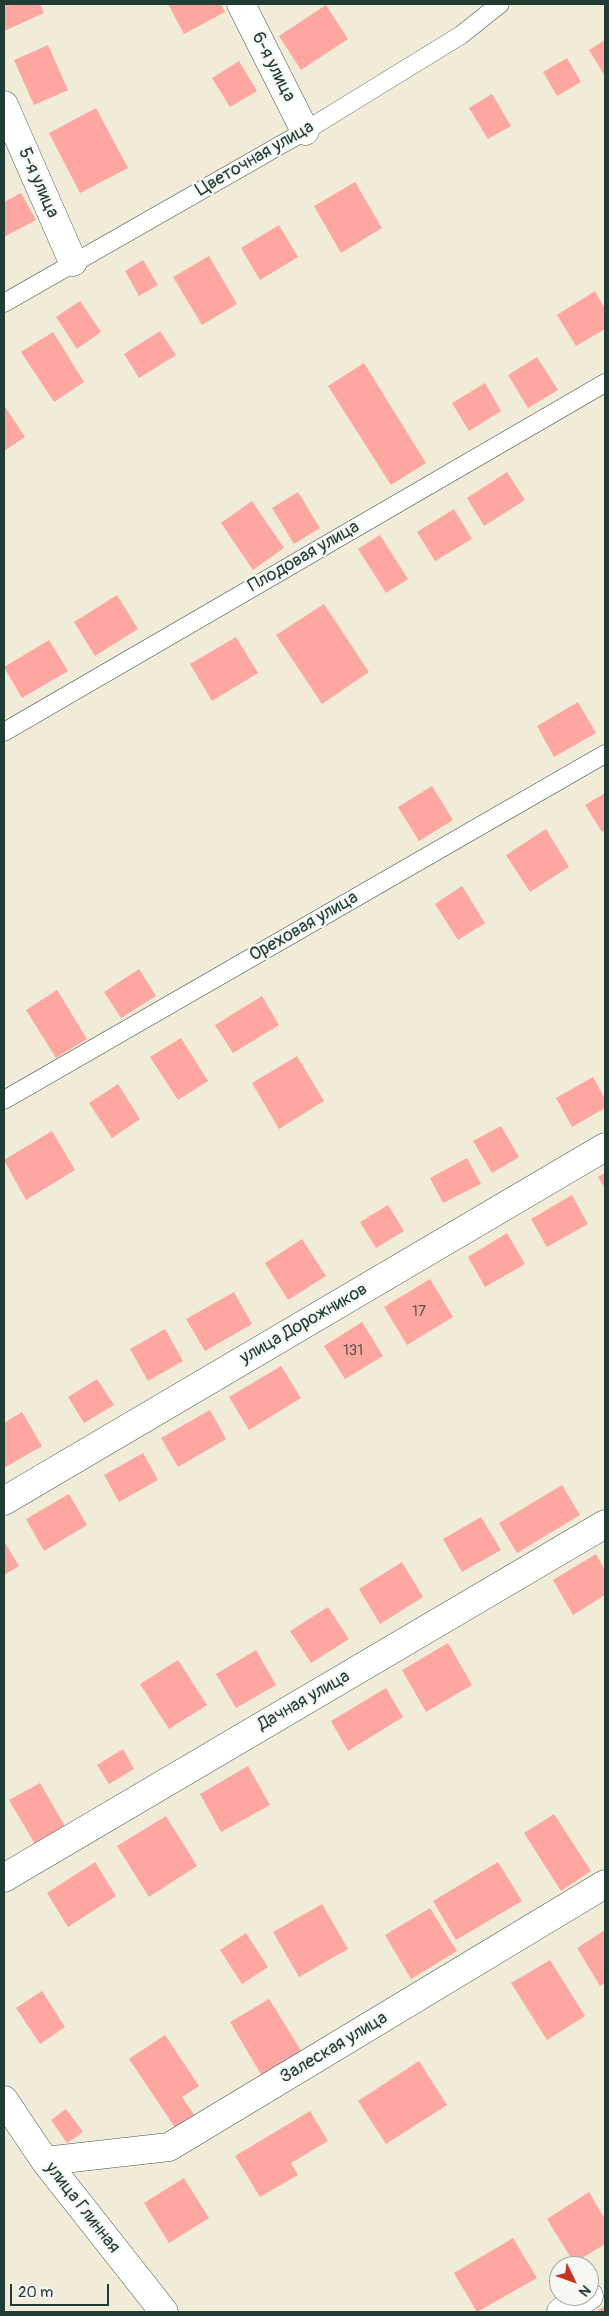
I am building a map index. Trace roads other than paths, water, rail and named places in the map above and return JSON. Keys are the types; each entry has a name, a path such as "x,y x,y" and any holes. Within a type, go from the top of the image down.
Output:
{"street":[{"name":"6-я улица","path":"241,4 305,131"},
{"name":"5-я улица","path":"4,105 73,262"},
{"name":"улица Дорожников","path":"4,1500 605,1147"},
{"name":"Дачная улица","path":"4,1878 605,1524"},
{"name":"Залеская улица","path":"45,2161 169,2147 605,1884"},
{"name":"улица Глинная","path":"4,2100 45,2161 164,2312"}],"lane":[{"name":"Цветочная улица","path":"4,303 305,131 460,35 500,4"},
{"name":"Плодовая улица","path":"4,732 605,383"},
{"name":"Ореховая улица","path":"4,1100 605,754"}]}
